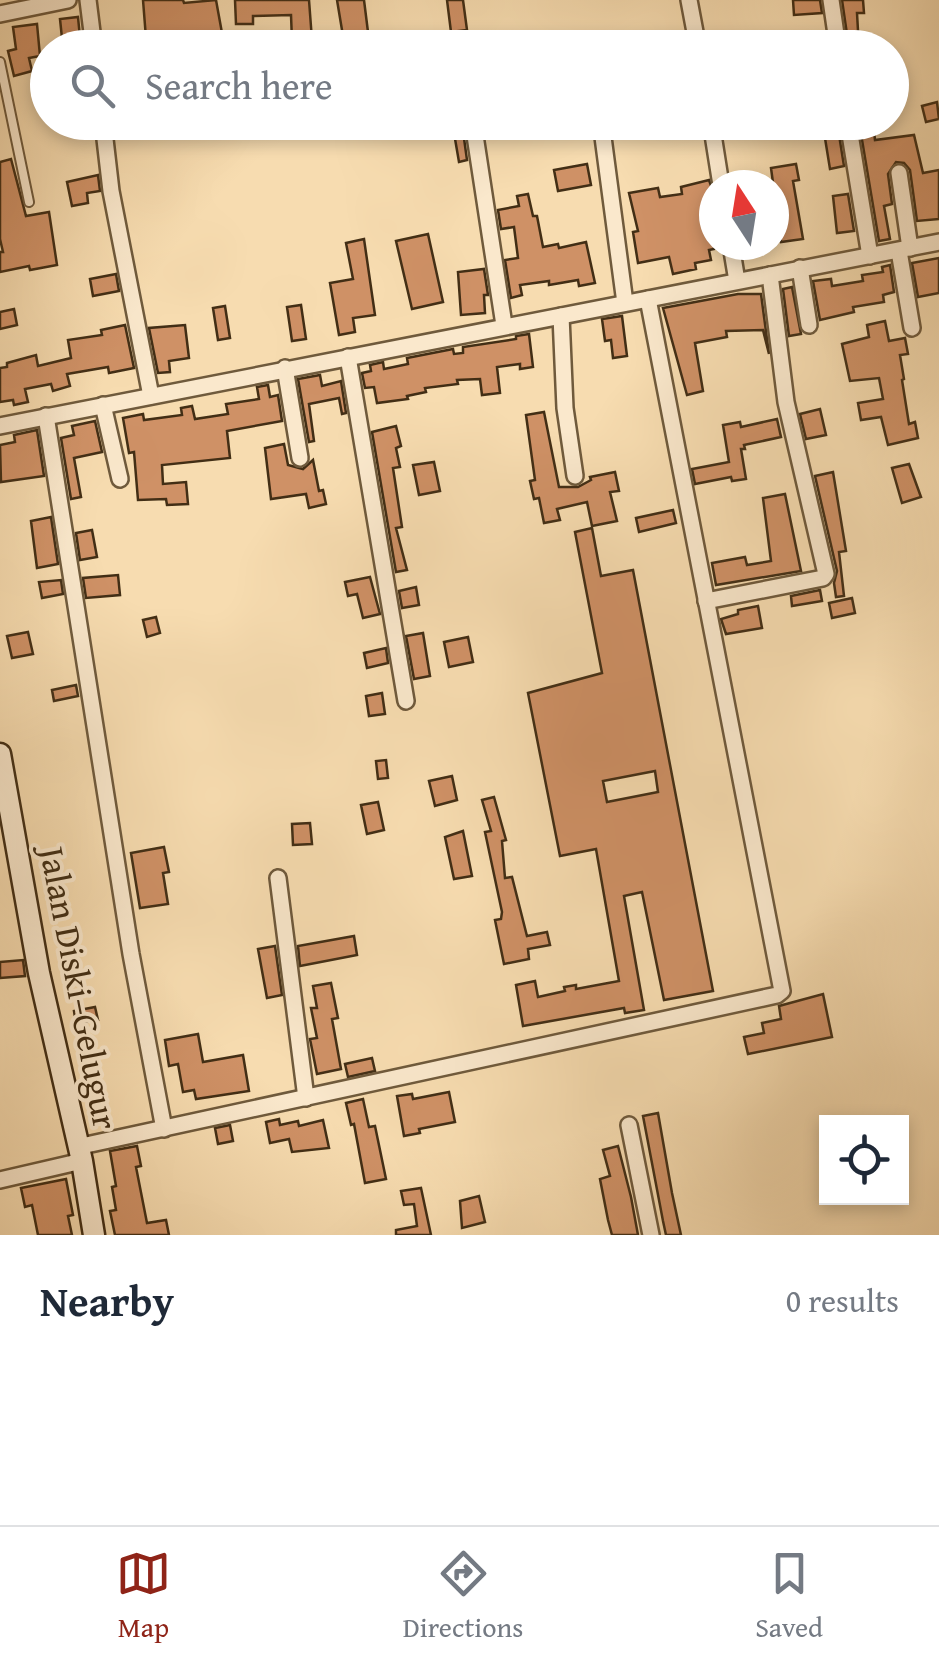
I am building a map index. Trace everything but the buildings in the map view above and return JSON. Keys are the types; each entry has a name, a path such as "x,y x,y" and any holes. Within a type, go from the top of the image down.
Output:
{"main road":[{"name":"Jalan Diski–Gelugur","path":"0,754 39,973 94,1235"}],"street":[{"path":"0,14 68,0"},
{"path":"88,0 92,30"},
{"path":"689,0 695,30"},
{"path":"831,0 835,30"},
{"path":"105,140 150,396"},
{"path":"476,140 504,325"},
{"path":"603,140 625,303"},
{"path":"714,140 719,170"},
{"path":"851,140 870,256"},
{"path":"899,173 912,328"},
{"path":"0,426 939,242"},
{"path":"734,260 737,281"},
{"path":"800,268 809,324"},
{"path":"706,601 826,576 786,402 770,275"},
{"path":"0,1180 164,1129 782,991 648,299"},
{"path":"561,316 565,408 575,476"},
{"path":"348,357 406,701"},
{"path":"286,368 300,458"},
{"path":"103,405 120,479"},
{"path":"46,416 131,954 164,1129"},
{"path":"278,878 306,1098"},
{"path":"629,1126 651,1235"}],"lane":[{"path":"0,62 29,202"}]}
